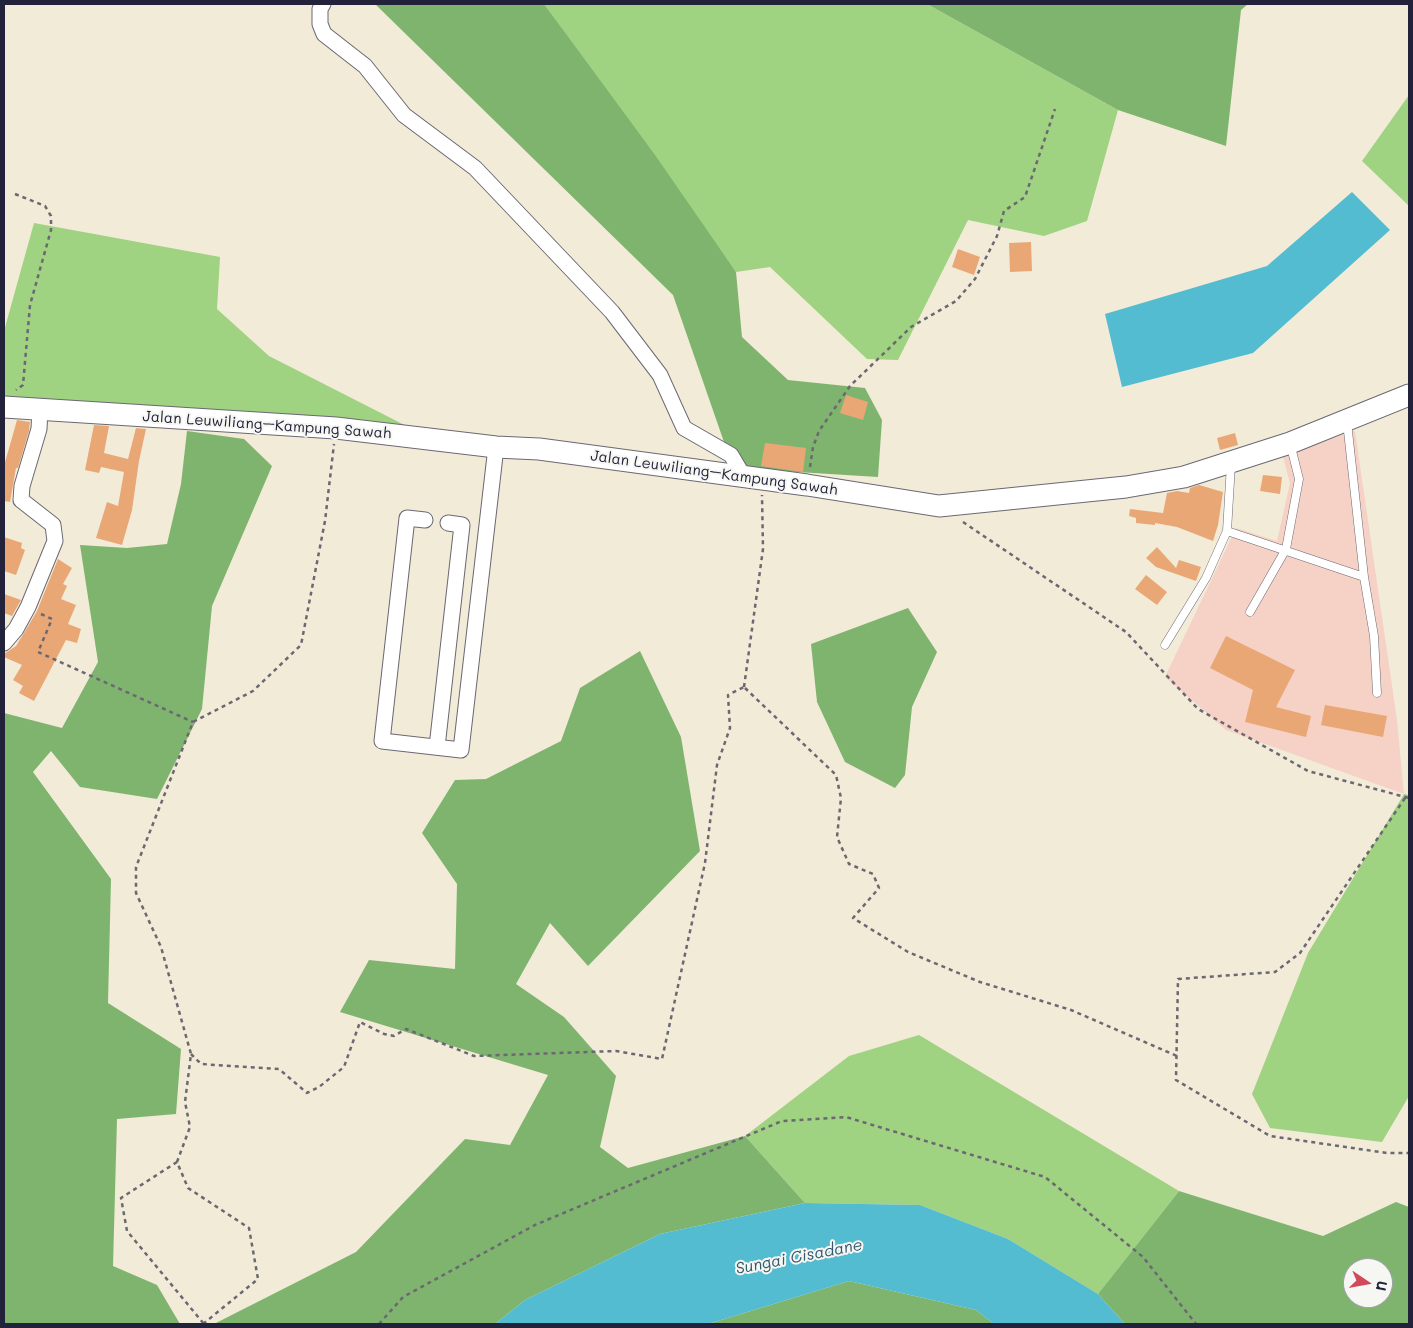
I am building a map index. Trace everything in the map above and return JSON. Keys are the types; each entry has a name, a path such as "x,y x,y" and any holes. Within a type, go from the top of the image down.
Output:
{"main road":[{"name":"Jalan Leuwiliang–Kampung Sawah","path":"7,401 40,409 336,428 496,448 539,449 807,485 940,506 1126,488 1184,477 1290,443 1409,395"}],"street":[{"path":"323,4 320,9 320,24 324,34 365,66 404,115 475,168 612,312 660,375 684,428 732,455 753,478"},
{"path":"4,643 16,629 28,607 55,541 54,525 21,500 22,486 39,429 40,409"},
{"path":"425,520 407,518 382,741 461,750 496,448"},
{"path":"437,747 462,524 448,523"}],"lane":[{"path":"1347,420 1364,577 1374,636 1376,693"},
{"path":"1250,612 1286,549 1299,479 1290,443"},
{"path":"1165,645 1206,578 1227,531 1232,462"},
{"path":"1227,531 1286,549 1364,577"}],"path":[{"path":"807,485 812,447 819,431 850,386 911,327 956,301 975,279 997,236 1004,211 1026,197 1055,109"},
{"path":"7,401 23,385 30,304 51,230 51,216 45,206 15,194"},
{"path":"177,1162 188,1188 249,1228 258,1279 203,1324 128,1231 120,1198 177,1162 190,1127 185,1102 191,1054 160,947 136,893 136,867 193,722 253,691 301,646 325,521 336,428"},
{"path":"744,687 763,549 753,478"},
{"path":"940,506 1126,632 1198,709 1308,771 1409,798"},
{"path":"28,607 52,619 38,652 193,722"},
{"path":"191,1054 201,1064 279,1069 306,1093 320,1087 344,1067 360,1022 394,1036 406,1029 474,1056 616,1051 662,1059 705,862 717,765 730,728 728,695 744,687"},
{"path":"744,687 836,774 841,798 837,837 849,864 873,874 879,888 852,918 908,952 980,982 1071,1010 1177,1056"},
{"path":"1405,798 1300,953 1275,972 1178,979 1176,1080 1270,1136 1387,1153 1409,1153"},
{"path":"379,1324 403,1297 535,1225 782,1121 846,1117 1045,1177 1143,1257 1196,1324"}],"shaded area":[{"path":"1355,431 1397,720 1404,794 1226,730 1165,677 1236,528 1277,541 1290,483 1282,453"}],"green space":[{"path":"375,4 544,4 655,155 736,272 742,337 788,380 865,388 882,420 878,477 733,468 673,295"},
{"path":"544,4 927,4 1118,110 1087,221 1044,236 968,220 898,360 867,359 770,267 736,272"},
{"path":"927,4 1248,4 1241,10 1226,146 1118,110"},
{"path":"1409,95 1409,206 1362,161"},
{"path":"34,223 220,257 217,309 269,356 432,439 5,404 4,331"},
{"path":"187,431 244,439 272,466 212,606 202,709 157,799 80,787 51,751 33,772 111,879 108,1003 181,1049 176,1114 117,1119 113,1266 157,1285 180,1324 4,1324 4,713 62,728 98,662 80,545 127,548 167,544 181,484"},
{"path":"908,608 937,652 912,707 905,775 895,788 845,762 817,702 811,644"},
{"path":"640,651 681,737 700,851 588,966 550,923 516,984 564,1017 616,1076 600,1147 628,1168 745,1136 805,1203 660,1234 525,1300 495,1324 214,1324 356,1252 465,1139 510,1145 548,1075 340,1012 369,960 455,969 457,884 422,833 455,780 486,779 561,741 580,688"},
{"path":"1404,794 1409,795 1409,1096 1382,1142 1270,1128 1252,1094 1308,953"},
{"path":"919,1035 1179,1191 1098,1294 1008,1239 920,1205 805,1203 745,1136 849,1056"},
{"path":"1179,1191 1323,1236 1396,1202 1409,1207 1409,1324 1125,1324 1098,1294"},
{"path":"849,1281 976,1310 994,1324 708,1324"}],"water":[{"path":"1352,192 1390,230 1253,353 1122,387 1105,314 1267,266"},
{"name":"Sungai Cisadane","path":"805,1203 920,1205 1008,1239 1098,1294 1125,1324 994,1324 976,1310 849,1281 708,1324 495,1324 525,1300 660,1234"}],"building":[{"path":"1031,242 1032,271 1010,272 1009,243"},
{"path":"958,249 980,257 974,275 952,267"},
{"path":"846,395 868,402 863,420 840,413"},
{"path":"17,420 30,422 18,468 16,468 10,502 4,501 4,466"},
{"path":"94,425 109,426 104,453 128,459 136,428 146,429 132,510 122,545 96,538 107,502 118,506 124,472 101,467 99,473 85,470"},
{"path":"1235,433 1238,445 1220,450 1217,438"},
{"path":"765,443 806,448 803,472 761,466"},
{"path":"1263,475 1282,477 1280,494 1260,491"},
{"path":"1199,485 1223,492 1218,525 1213,541 1177,527 1155,523 1155,525 1136,523 1136,518 1129,516 1130,509 1163,513 1167,493 1177,491 1189,493 1190,488"},
{"path":"4,537 22,543 21,548 25,550 16,575 4,571"},
{"path":"1157,547 1176,568 1179,560 1201,567 1196,581 1156,567 1146,558"},
{"path":"58,559 72,568 63,584 67,586 61,599 76,605 68,624 81,629 77,643 66,640 34,701 19,693 23,686 13,680 22,665 4,657 4,654 16,646 37,611"},
{"path":"1146,575 1167,592 1157,605 1135,589"},
{"path":"4,594 21,600 12,616 4,613"},
{"path":"1226,636 1295,670 1276,707 1311,716 1306,737 1245,722 1253,690 1210,668"},
{"path":"1325,705 1387,716 1383,737 1321,725"}]}
